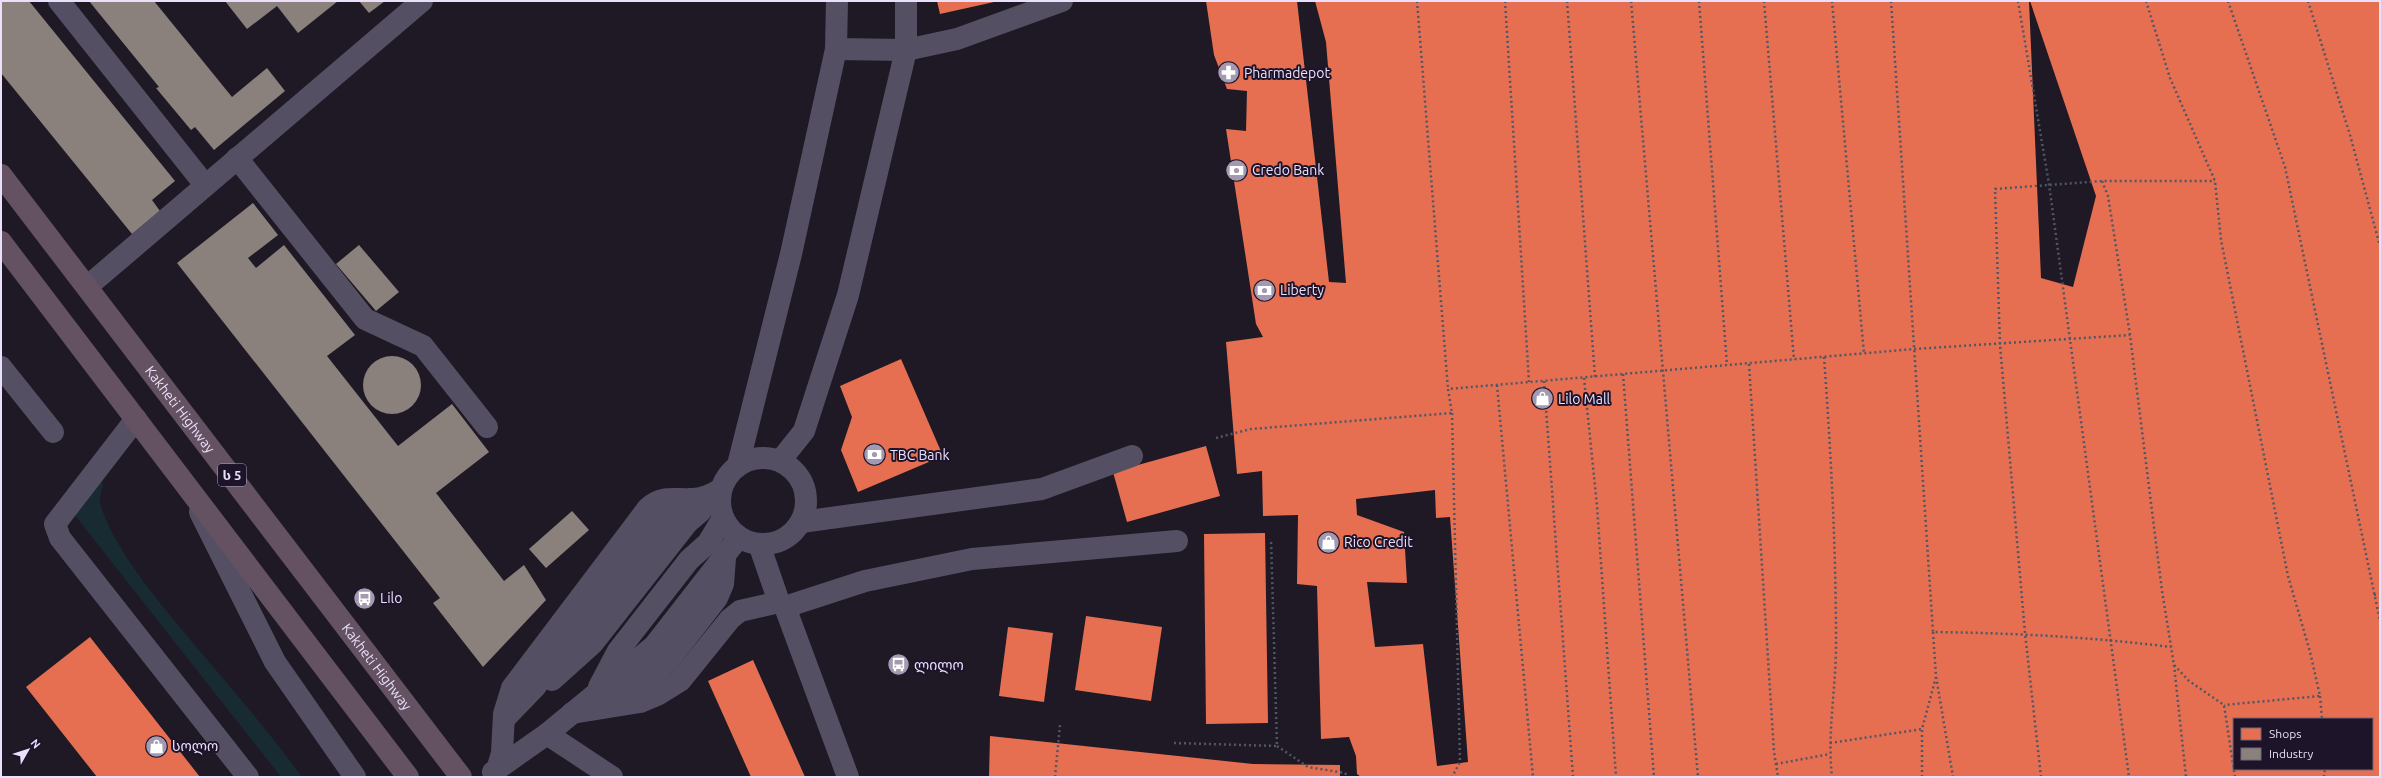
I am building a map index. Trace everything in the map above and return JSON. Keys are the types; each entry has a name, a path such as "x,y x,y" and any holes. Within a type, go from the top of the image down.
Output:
{"highway":[{"name":"Kakheti Highway","path":"1,174 88,286 461,777"},
{"path":"1,242 408,777"}],"lane":[{"path":"59,1 205,185"},
{"path":"88,286 422,1"},
{"path":"738,465 791,254 836,49 837,1"},
{"path":"780,461 804,431 848,295 906,50 906,1"},
{"path":"836,49 906,50 956,39 1062,1"},
{"path":"237,158 365,319 423,346 487,427"},
{"path":"1,367 53,432"},
{"path":"136,419 55,524 60,538 248,777"},
{"path":"801,522 1042,489 1132,456"},
{"path":"492,773 547,734 572,713 599,701 654,646 725,558 749,540 783,539 793,532 801,522 805,508 806,494 801,480 792,468 780,461 766,457 751,459 738,465 706,495 701,511 688,522 593,643 562,672 520,702 504,719"},
{"path":"186,486 275,662 355,777"},
{"path":"492,773 502,753 504,719 512,688 648,508 655,502 669,498 706,495 720,504 723,518 749,540 782,604 848,777"},
{"path":"599,701 602,678 618,651 689,560 708,543 723,518"},
{"path":"599,701 640,702 659,694 680,681 730,619 740,611 782,604 865,581 972,559 1177,542"},
{"path":"547,734 612,777"}],"path":[{"path":"1417,1 1448,389 1452,413 1460,762 1452,777"},
{"path":"1505,1 1529,382"},
{"path":"1567,1 1595,377"},
{"path":"1631,1 1698,777"},
{"path":"1699,1 1727,366"},
{"path":"1764,1 1794,360"},
{"path":"1832,1 1864,354"},
{"path":"1891,1 1936,676 1953,777"},
{"path":"2018,1 2049,184 2129,777"},
{"path":"2146,1 2170,78 2215,181 2221,240 2284,552 2320,696 2322,718"},
{"path":"2228,1 2285,167 2380,621"},
{"path":"2308,1 2350,135 2380,246"},
{"path":"2102,180 2108,196 2130,336 2141,436 2174,665 2186,777"},
{"path":"2041,777 2025,633 2000,344 1995,189 2102,180 2215,181"},
{"path":"1448,389 1914,350 2130,336"},
{"path":"1824,357 1834,496 1836,646 1830,743 1832,777"},
{"path":"1748,364 1778,777"},
{"path":"1623,374 1654,777"},
{"path":"1584,378 1597,506 1616,777"},
{"path":"1544,381 1573,777"},
{"path":"1497,385 1533,777"},
{"path":"1216,438 1250,429 1452,413"},
{"path":"1271,539 1277,746"},
{"path":"2374,595 2380,594"},
{"path":"1933,632 2025,633 2111,639 2171,647"},
{"path":"2174,665 2189,681 2224,705 2320,696"},
{"path":"1922,777 1922,729 1936,676"},
{"path":"2224,705 2233,764"},
{"path":"1055,777 1060,725"},
{"path":"1830,743 1922,729"},
{"path":"1174,743 1277,746 1308,767 1345,773 1348,777"},
{"path":"1776,764 1830,754"}],"shaded area":[{"path":"97,476 103,485 100,503 105,518 112,533 141,579 255,717 302,777 281,777 66,504"}],"building: Shops":[{"path":"937,1 994,1 994,2 940,14"},
{"name":"Lilo Mall","path":"1206,1 1297,1 1329,282 1346,283 1326,42 1315,1 2029,1 2041,278 2073,287 2096,196 2030,1 2380,1 2380,777 1361,777 1357,774 1356,756 1349,737 1321,739 1317,586 1297,584 1298,515 1263,516 1262,471 1237,474 1226,342 1263,337 1256,324 1226,129 1246,131 1247,91 1227,89 1214,55","holes":["1435,490 1436,518 1450,517 1468,762 1437,766 1423,644 1375,647 1367,582 1407,583 1404,532 1357,515 1356,499"]},
{"path":"901,359 943,456 858,492 841,450 852,417 840,386"},
{"path":"1206,446 1220,496 1127,522 1113,472"},
{"path":"1265,533 1268,723 1206,724 1204,534"},
{"path":"1086,616 1162,627 1151,701 1075,690"},
{"path":"1008,627 1053,633 1044,702 999,696"},
{"path":"90,637 200,777 97,777 26,687"},
{"path":"753,660 805,777 751,777 708,681"},
{"path":"990,736 1253,764 1340,765 1340,777 989,777"}],"building: Industry":[{"path":"1,1 29,1 175,181 152,200 160,211 132,234 1,73"},
{"path":"89,1 154,1 232,97 267,68 285,91 214,150 195,127 191,130 156,88 159,87"},
{"path":"225,1 338,1 298,33 277,6 247,29"},
{"path":"359,1 385,1 369,13"},
{"path":"253,203 278,235 248,258 256,268 284,245 355,335 327,356 398,446 452,404 489,452 436,493 504,581 524,565 546,600 483,667 433,603 440,598 177,263"},
{"path":"359,245 399,292 376,311 336,264"},
{"path":"392,356 403,358 413,364 419,374 421,385 419,396 413,406 403,412 392,414 381,412 371,406 365,396 363,385 365,374 371,364 381,358"},
{"path":"572,511 589,530 546,568 529,549"}],"place":[{"name":"Pharmadepot","path":"1228,73"},
{"name":"Credo Bank","path":"1236,170"},
{"name":"Liberty","path":"1265,290"},
{"name":"Lilo Mall","path":"1542,399"},
{"name":"TBC Bank","path":"875,455"},
{"name":"Rico Credit","path":"1328,542"},
{"name":"Lilo","path":"364,598"},
{"name":"ლილო","path":"899,665"},
{"name":"სოლო","path":"156,746"}]}
